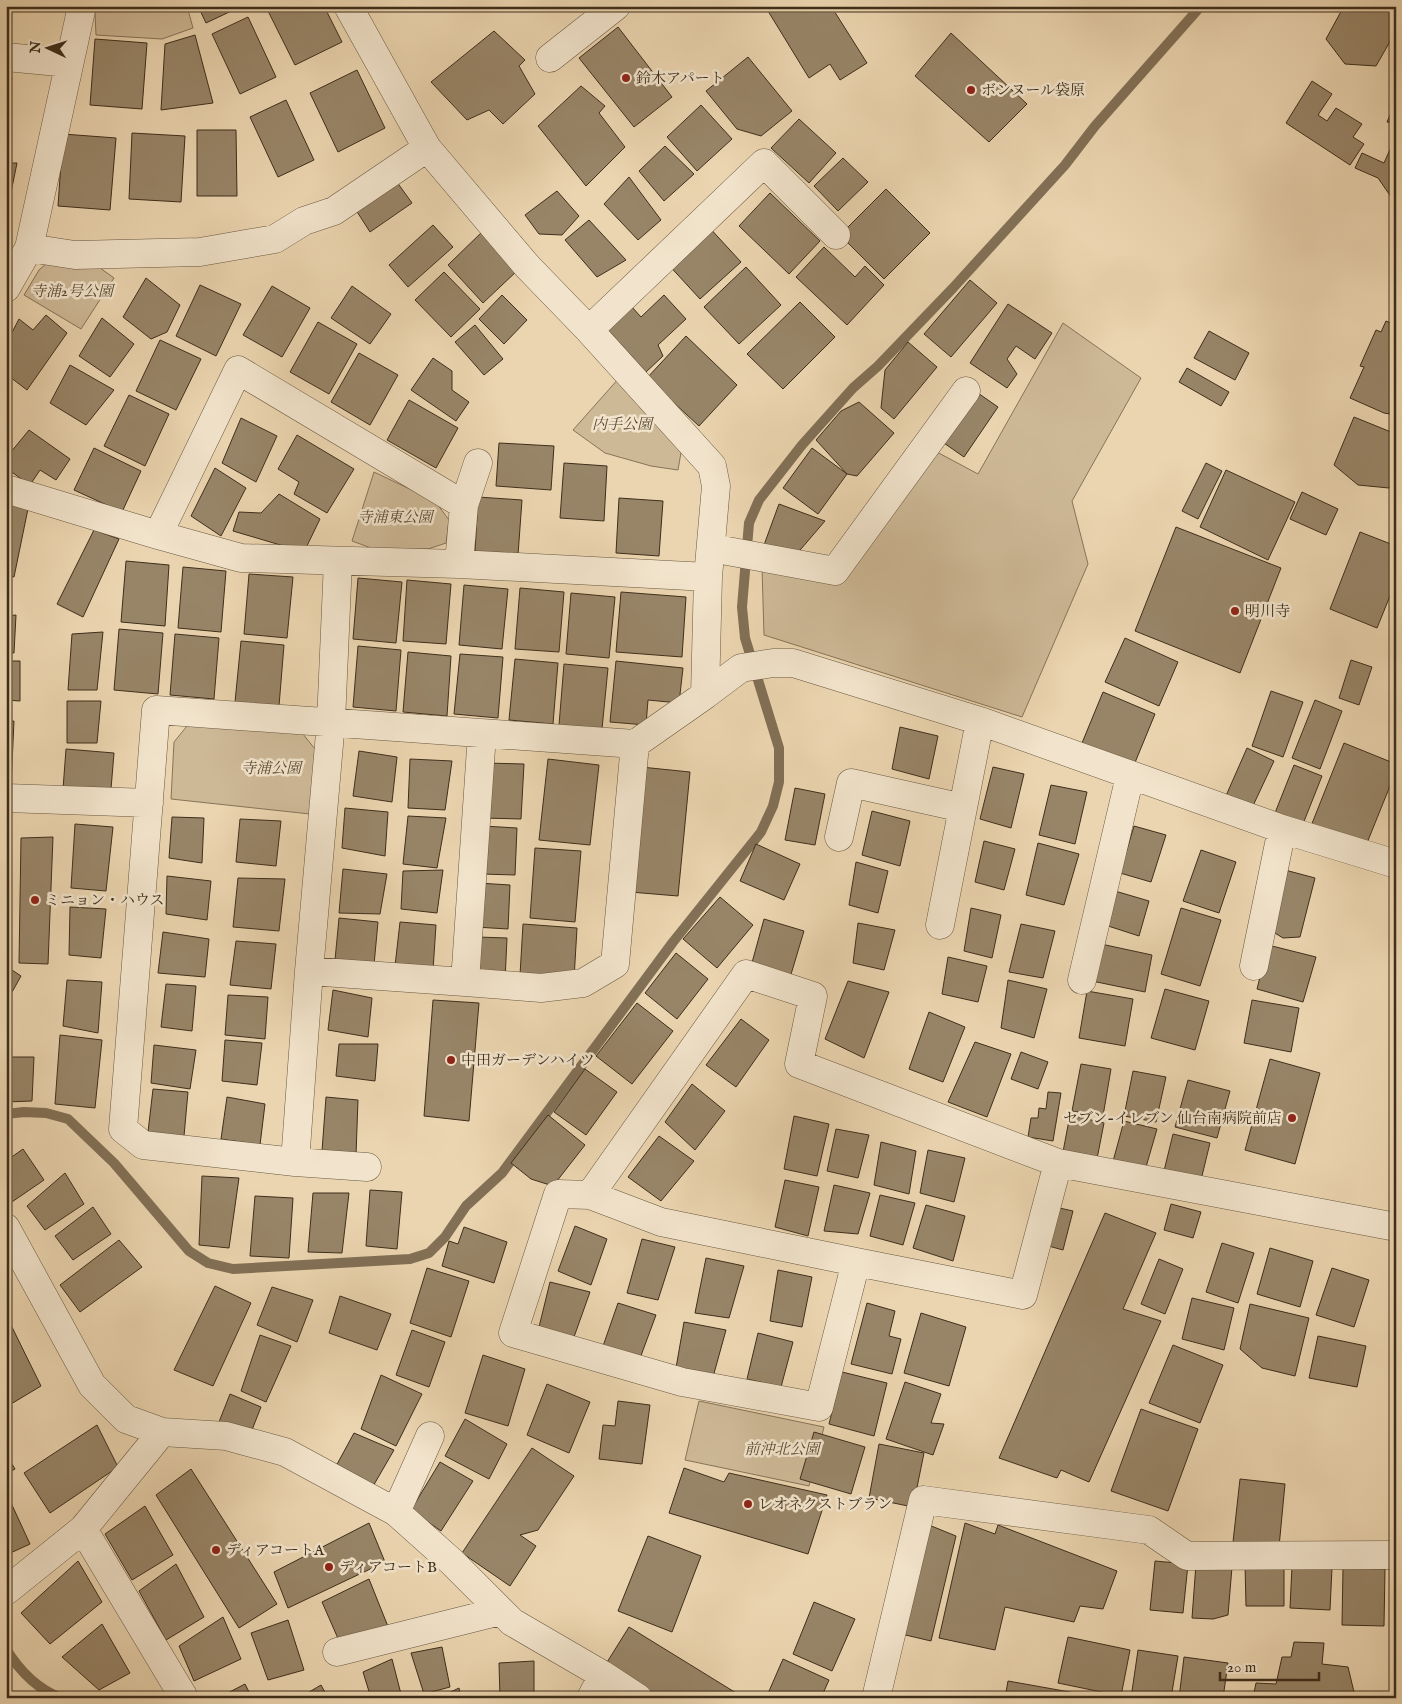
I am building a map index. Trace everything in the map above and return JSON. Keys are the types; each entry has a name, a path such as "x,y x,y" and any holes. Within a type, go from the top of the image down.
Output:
{"street":[{"path":"6,288 31,236 82,6"},
{"path":"348,6 427,148 527,266 589,330 714,476 720,550 708,577 705,695"},
{"path":"550,58 616,6"},
{"path":"6,58 69,64"},
{"path":"31,236 75,255 200,252 275,238 304,221 343,205 427,148"},
{"path":"589,330 764,163 836,234"},
{"path":"158,535 238,370 464,505"},
{"path":"720,550 836,571 966,390"},
{"path":"460,564 464,505 478,463"},
{"path":"6,489 242,558 460,564 708,577"},
{"path":"295,1162 309,971 331,722 338,561"},
{"path":"368,1168 143,1145 123,1129 156,710 634,744 741,668 773,663 793,664 980,721 1282,829 1396,864"},
{"path":"940,925 980,721"},
{"path":"465,982 482,734"},
{"path":"309,971 541,988 583,983 615,964 634,744"},
{"path":"1082,980 1130,776"},
{"path":"839,837 851,783 963,808"},
{"path":"6,798 149,803"},
{"path":"1254,966 1282,829"},
{"path":"590,1195 746,974 813,996 799,1064 1058,1163 1396,1227"},
{"path":"856,1262 819,1407 682,1382 513,1333 558,1194 590,1195 661,1222 1023,1295 1058,1163"},
{"path":"6,1228 92,1385 126,1419 162,1432 226,1436 285,1452 396,1512 452,1562 512,1622 597,1686 638,1698"},
{"path":"6,1591 83,1528 162,1432"},
{"path":"396,1512 430,1436"},
{"path":"876,1698 923,1500 1149,1530 1187,1556 1396,1555"},
{"path":"83,1528 183,1696"},
{"path":"337,1652 501,1611"}],"green space":[{"path":"103,6 187,6 193,28 162,39 96,35 95,13"},
{"name":"寺浦2号公園","path":"48,262 96,265 114,278 81,329 24,295 39,270"},
{"path":"1063,323 1141,378 1072,501 1088,564 1022,717 764,635 762,568 844,579 935,451 978,474"},
{"name":"内手公園","path":"620,377 683,441 678,470 651,466 605,453 573,430"},
{"name":"寺浦東公園","path":"374,472 435,501 449,520 446,543 428,549 374,549 352,541"},
{"name":"寺浦公園","path":"187,726 298,728 315,749 310,814 171,799 174,742"},
{"name":"前沖北公園","path":"699,1401 824,1427 809,1486 685,1460"}],"building":[{"path":"198,6 242,6 206,23"},
{"path":"324,6 342,42 295,65 266,7"},
{"path":"775,6 831,6 867,63 840,80 830,64 809,78 768,11"},
{"path":"1344,6 1396,6 1396,31 1376,66 1345,64 1326,39"},
{"path":"248,17 276,77 240,94 212,34"},
{"name":"鈴木アパート","path":"618,27 672,97 634,127 579,58"},
{"path":"494,31 525,60 519,66 535,94 503,124 489,110 467,120 431,82"},
{"name":"ボンヌール袋原","path":"951,33 1027,104 989,142 915,76"},
{"path":"195,35 213,103 161,110 165,44"},
{"path":"95,39 147,43 142,109 90,105"},
{"path":"748,57 792,111 761,136 737,129 706,91"},
{"path":"357,70 385,128 338,152 310,93"},
{"path":"6,77 12,78 6,119"},
{"path":"1312,81 1332,94 1318,115 1327,121 1336,108 1362,124 1353,137 1364,144 1350,165 1286,123"},
{"path":"581,86 605,106 599,113 625,147 586,186 538,126"},
{"path":"286,100 314,160 278,177 250,117"},
{"path":"1396,101 1396,123 1387,122"},
{"path":"701,105 732,139 697,171 667,137"},
{"path":"799,119 836,153 809,183 771,148"},
{"path":"197,130 236,130 237,196 197,196"},
{"path":"132,133 185,136 181,202 129,199"},
{"path":"63,134 116,138 110,210 58,206"},
{"path":"1396,136 1396,204 1378,178 1355,168 1362,153 1384,163"},
{"path":"665,146 694,174 664,201 639,171"},
{"path":"843,158 868,182 838,211 814,186"},
{"path":"6,163 17,163 8,207 6,207"},
{"path":"629,177 661,220 638,240 604,204"},
{"path":"394,178 412,203 370,232 354,207"},
{"path":"886,189 930,233 884,279 840,235"},
{"path":"557,191 579,216 562,235 539,234 525,215"},
{"path":"770,193 820,241 789,274 739,226"},
{"path":"589,220 626,260 597,277 565,240"},
{"path":"433,225 453,247 408,287 389,265"},
{"path":"707,225 741,262 700,299 666,262"},
{"path":"483,231 519,269 483,303 448,265"},
{"path":"824,247 855,277 865,266 884,285 847,325 796,277"},
{"path":"746,267 781,305 739,344 704,307"},
{"path":"444,272 480,309 451,337 415,300"},
{"path":"146,278 180,305 167,332 151,339 123,317"},
{"path":"970,280 997,303 951,357 924,334"},
{"path":"200,285 241,304 216,356 176,336"},
{"path":"272,286 310,308 282,357 243,335"},
{"path":"352,286 391,314 370,344 331,318"},
{"path":"502,295 527,320 504,344 479,319"},
{"path":"664,295 686,319 658,345 663,356 646,372 607,329 631,306 641,317"},
{"path":"800,302 835,337 783,389 747,354"},
{"path":"1008,304 1052,333 1035,359 1016,346 1007,359 1017,374 1007,388 970,363"},
{"path":"46,315 67,333 27,390 6,374 6,344 19,319 33,330"},
{"path":"102,318 134,344 110,377 79,356"},
{"path":"1386,321 1396,325 1396,415 1384,413 1350,398 1364,367 1360,366 1376,330 1381,332"},
{"path":"318,322 357,344 329,394 290,372"},
{"path":"475,325 503,359 484,375 455,342"},
{"path":"1209,331 1249,353 1235,380 1194,358"},
{"path":"686,336 737,385 699,426 647,378"},
{"path":"160,340 201,359 176,410 136,391"},
{"path":"908,342 937,367 894,419 881,408 885,370"},
{"path":"359,353 398,375 370,425 331,402"},
{"path":"433,358 452,371 452,390 469,402 456,421 411,390"},
{"path":"70,365 114,390 86,425 50,403"},
{"path":"1187,368 1229,392 1221,406 1179,382"},
{"path":"975,391 998,407 964,457 941,441"},
{"path":"129,395 169,414 145,466 104,446"},
{"path":"409,400 458,428 436,468 387,440"},
{"path":"859,402 894,433 857,476 847,474 816,440 841,411"},
{"path":"1354,417 1396,434 1396,479 1389,488 1358,485 1334,465"},
{"path":"241,418 277,436 256,482 222,463"},
{"path":"29,430 70,459 56,480 40,470 30,485 6,468 6,458"},
{"path":"297,435 354,469 327,513 294,494 299,482 278,469"},
{"path":"499,443 554,446 551,490 496,486"},
{"path":"94,448 141,471 122,512 74,490"},
{"path":"812,448 847,474 818,514 783,488"},
{"path":"564,463 607,466 604,521 560,518"},
{"path":"1206,463 1222,471 1198,519 1182,511"},
{"path":"215,468 246,488 221,536 191,516"},
{"path":"1226,470 1295,502 1268,560 1200,527"},
{"path":"1302,492 1338,509 1326,535 1290,519"},
{"path":"279,494 320,519 304,552 233,531 239,512 261,513"},
{"path":"478,497 522,500 518,555 475,552"},
{"path":"619,498 663,501 659,556 616,553"},
{"path":"6,501 29,504 14,577 6,575"},
{"path":"779,504 825,521 795,556 764,545"},
{"path":"1176,527 1281,568 1240,673 1135,631"},
{"path":"94,530 119,539 83,617 57,604"},
{"path":"1360,532 1396,546 1396,593 1392,591 1377,628 1330,609"},
{"path":"126,561 169,565 165,626 121,622"},
{"path":"183,567 226,571 221,632 178,628"},
{"path":"249,574 293,577 287,638 244,634"},
{"path":"358,578 402,582 396,643 353,639"},
{"path":"407,580 451,584 446,644 403,641"},
{"path":"464,585 508,589 502,649 459,645"},
{"path":"520,588 564,592 559,652 515,649"},
{"path":"621,592 686,597 682,657 616,652"},
{"path":"571,593 615,597 609,658 566,654"},
{"path":"16,615 14,653 6,653 6,616"},
{"path":"119,629 163,633 158,694 114,690"},
{"path":"103,632 97,690 68,690 72,634"},
{"path":"175,634 219,638 214,699 170,695"},
{"path":"1125,638 1178,662 1159,706 1105,682"},
{"path":"241,641 284,645 279,706 235,702"},
{"path":"358,646 401,650 396,711 353,707"},
{"path":"408,652 451,656 447,716 403,712"},
{"path":"460,654 503,657 498,718 454,714"},
{"path":"515,659 558,663 553,724 509,720"},
{"path":"1351,660 1372,667 1359,705 1339,698"},
{"path":"6,661 20,661 20,701 6,700"},
{"path":"616,661 683,668 679,703 648,700 646,725 610,722"},
{"path":"564,664 608,668 602,729 559,725"},
{"path":"1271,691 1303,702 1283,757 1252,746"},
{"path":"1103,692 1155,714 1134,765 1082,743"},
{"path":"1315,700 1342,711 1320,769 1292,758"},
{"path":"67,701 101,701 97,743 67,743"},
{"path":"6,721 14,721 11,786 6,785"},
{"path":"900,727 938,736 929,779 892,769"},
{"path":"1344,743 1396,764 1396,771 1365,848 1311,826"},
{"path":"1247,748 1274,761 1251,810 1225,798"},
{"path":"66,749 114,753 111,789 63,789"},
{"path":"359,751 397,757 392,802 353,796"},
{"path":"410,759 452,761 445,810 408,808"},
{"path":"548,759 599,765 590,845 539,840"},
{"path":"485,763 524,764 521,819 483,818"},
{"path":"1294,765 1322,776 1301,829 1273,818"},
{"path":"641,767 690,772 678,896 630,892"},
{"path":"993,767 1024,774 1011,828 980,819"},
{"path":"1051,785 1087,792 1075,844 1039,835"},
{"path":"795,788 825,794 815,845 785,840"},
{"path":"345,808 388,812 385,856 342,848"},
{"path":"872,811 910,821 900,866 862,855"},
{"path":"408,816 446,818 437,868 403,864"},
{"path":"172,817 204,818 202,863 169,858"},
{"path":"240,819 281,821 276,866 236,862"},
{"path":"75,824 113,827 106,891 71,888"},
{"path":"483,826 517,828 515,875 482,874"},
{"path":"1134,826 1166,835 1151,882 1120,873"},
{"name":"ミニョン・ハウス","path":"53,837 48,964 19,963 21,838"},
{"path":"984,841 1015,849 1004,890 975,882"},
{"path":"1038,843 1079,854 1064,905 1026,895"},
{"path":"756,844 800,864 784,900 740,881"},
{"path":"535,848 581,851 575,922 530,918"},
{"path":"1201,850 1236,862 1219,913 1183,901"},
{"path":"856,862 888,871 878,913 849,905"},
{"path":"343,869 387,874 380,914 339,913"},
{"path":"443,870 437,913 401,909 403,871"},
{"path":"1285,870 1315,878 1300,937 1283,938 1270,930"},
{"path":"167,876 211,881 207,920 166,914"},
{"path":"238,878 285,879 279,931 233,927"},
{"path":"478,883 510,885 508,929 475,927"},
{"path":"1115,891 1149,901 1139,936 1105,925"},
{"path":"720,897 753,925 717,968 683,939"},
{"path":"70,907 106,909 101,958 69,955"},
{"path":"971,908 1001,915 992,958 964,951"},
{"path":"1181,908 1221,920 1200,986 1161,974"},
{"path":"339,918 378,922 374,965 335,960"},
{"path":"764,919 804,931 789,981 750,970"},
{"path":"400,922 436,925 433,970 395,966"},
{"path":"858,923 895,930 884,970 853,963"},
{"path":"523,924 577,928 574,979 520,975"},
{"path":"1021,924 1055,931 1043,978 1009,972"},
{"path":"163,932 209,939 205,977 158,973"},
{"path":"478,937 507,938 505,981 476,980"},
{"path":"236,941 276,944 271,989 230,985"},
{"path":"1101,944 1152,955 1145,992 1092,981"},
{"path":"1268,945 1316,957 1303,1002 1257,989"},
{"path":"676,953 708,979 677,1019 645,993"},
{"path":"948,957 987,966 978,1002 942,994"},
{"path":"6,966 21,976 6,1003"},
{"path":"67,980 102,982 98,1033 63,1026"},
{"path":"1008,980 1047,989 1034,1038 1001,1028"},
{"path":"848,981 889,992 864,1058 825,1039"},
{"path":"166,984 196,986 192,1031 161,1027"},
{"path":"1165,989 1209,1001 1195,1050 1151,1038"},
{"path":"333,990 372,998 368,1037 328,1030"},
{"path":"1087,991 1133,999 1125,1046 1079,1038"},
{"path":"228,995 268,997 265,1039 225,1035"},
{"name":"中田ガーデンハイツ","path":"433,1000 479,1003 469,1121 424,1116"},
{"path":"1252,1000 1299,1008 1291,1052 1244,1043"},
{"path":"637,1003 673,1031 632,1084 596,1056"},
{"path":"929,1012 965,1027 943,1082 909,1069"},
{"path":"741,1019 769,1040 736,1087 706,1065"},
{"path":"60,1035 102,1040 95,1108 55,1104"},
{"path":"225,1040 262,1043 257,1085 222,1081"},
{"path":"975,1042 1011,1054 987,1117 948,1102"},
{"path":"339,1044 378,1044 375,1081 336,1076"},
{"path":"154,1045 196,1050 190,1089 151,1083"},
{"path":"1021,1052 1048,1062 1038,1089 1011,1079"},
{"path":"6,1057 34,1057 32,1101 6,1102"},
{"path":"1270,1059 1320,1073 1295,1164 1245,1150"},
{"path":"1081,1064 1111,1069 1103,1116 1072,1111"},
{"path":"585,1069 617,1092 586,1135 554,1112"},
{"path":"1133,1071 1166,1077 1156,1122 1124,1116"},
{"path":"1188,1080 1230,1091 1217,1138 1175,1127"},
{"path":"692,1084 725,1111 695,1150 665,1122"},
{"path":"153,1089 188,1092 184,1136 148,1132"},
{"path":"1048,1092 1061,1093 1053,1141 1028,1137 1031,1118 1038,1118 1039,1108 1046,1109"},
{"path":"227,1097 265,1104 260,1145 221,1139"},
{"path":"326,1097 358,1100 356,1155 322,1151"},
{"path":"548,1115 585,1145 553,1186 531,1179 511,1163"},
{"path":"1070,1115 1104,1123 1096,1164 1062,1157"},
{"path":"794,1116 829,1124 817,1176 784,1169"},
{"path":"1124,1121 1157,1129 1144,1174 1112,1165"},
{"path":"836,1129 869,1135 858,1178 827,1171"},
{"path":"1173,1134 1210,1143 1200,1184 1163,1175"},
{"path":"659,1136 694,1161 661,1201 628,1177"},
{"path":"881,1142 916,1151 909,1194 874,1185"},
{"path":"23,1149 44,1180 6,1206 6,1161"},
{"path":"928,1150 965,1158 954,1202 920,1193"},
{"path":"65,1173 84,1204 45,1230 27,1206"},
{"path":"202,1176 239,1178 229,1248 199,1245"},
{"path":"785,1180 819,1187 808,1236 775,1227"},
{"path":"834,1185 870,1193 858,1234 824,1231"},
{"path":"370,1190 402,1192 397,1249 366,1246"},
{"path":"313,1193 349,1193 342,1253 308,1252"},
{"path":"880,1195 915,1203 903,1245 870,1236"},
{"path":"255,1196 293,1198 289,1258 250,1256"},
{"path":"1171,1204 1201,1212 1193,1238 1164,1230"},
{"path":"926,1205 965,1216 953,1261 913,1248"},
{"path":"93,1207 111,1234 73,1260 55,1236"},
{"path":"1055,1207 1073,1211 1063,1250 1045,1245"},
{"path":"1105,1213 1156,1233 1123,1309 1161,1321 1089,1482 1061,1470 1057,1478 999,1458"},
{"path":"575,1226 607,1239 591,1285 558,1271"},
{"path":"464,1227 507,1242 494,1283 442,1266 449,1241 458,1244"},
{"path":"642,1239 675,1247 658,1300 627,1293"},
{"path":"119,1240 142,1267 80,1312 60,1285"},
{"path":"1222,1243 1254,1253 1238,1303 1206,1292"},
{"path":"1270,1248 1313,1261 1300,1307 1257,1294"},
{"path":"706,1258 744,1266 729,1318 695,1313"},
{"path":"1159,1259 1183,1269 1165,1314 1141,1304"},
{"path":"427,1268 469,1281 451,1337 410,1323"},
{"path":"1332,1268 1369,1280 1354,1327 1316,1315"},
{"path":"778,1270 812,1277 802,1327 770,1321"},
{"path":"550,1282 590,1292 574,1337 539,1327"},
{"path":"215,1286 251,1303 213,1386 174,1370"},
{"path":"272,1287 313,1300 297,1342 257,1325"},
{"path":"340,1296 391,1314 377,1350 329,1333"},
{"path":"1192,1298 1234,1308 1224,1350 1182,1339"},
{"path":"618,1303 656,1315 639,1361 602,1349"},
{"path":"867,1303 895,1311 889,1336 901,1339 892,1374 851,1364"},
{"path":"1250,1304 1309,1318 1295,1376 1262,1368 1240,1349"},
{"path":"921,1313 966,1327 949,1386 904,1373"},
{"path":"8,1319 41,1386 6,1407 6,1320"},
{"path":"684,1322 726,1330 713,1377 676,1368"},
{"path":"412,1330 445,1342 429,1387 396,1375"},
{"path":"758,1333 793,1342 781,1387 747,1379"},
{"path":"260,1335 291,1346 266,1402 241,1391"},
{"path":"1318,1336 1366,1346 1357,1387 1309,1378"},
{"path":"1173,1345 1223,1365 1200,1423 1149,1403"},
{"path":"483,1355 525,1369 508,1426 465,1413"},
{"path":"842,1372 887,1383 874,1436 829,1424"},
{"path":"381,1375 422,1394 396,1446 361,1429"},
{"path":"905,1382 941,1394 931,1423 944,1424 933,1455 886,1439"},
{"path":"547,1384 590,1402 569,1453 527,1435"},
{"path":"230,1394 261,1407 250,1435 219,1422"},
{"path":"618,1401 650,1405 642,1464 599,1459 603,1425 615,1426"},
{"path":"1141,1409 1198,1429 1168,1511 1111,1491"},
{"path":"465,1419 507,1444 489,1479 445,1456"},
{"path":"97,1425 118,1467 50,1513 24,1473"},
{"path":"814,1432 865,1447 851,1494 800,1479"},
{"path":"354,1433 394,1450 372,1488 335,1468"},
{"path":"879,1444 924,1453 913,1507 869,1498"},
{"path":"532,1448 574,1476 538,1530 520,1535 536,1546 510,1586 462,1553"},
{"path":"6,1454 15,1469 6,1474"},
{"path":"440,1462 473,1481 441,1531 411,1510"},
{"name":"レオネクストブラン","path":"684,1468 724,1482 729,1473 827,1495 808,1554 669,1513"},
{"name":"ディアコートA","path":"191,1469 277,1604 239,1628 156,1495"},
{"path":"1240,1479 1285,1484 1279,1547 1233,1542"},
{"path":"6,1492 30,1544 6,1555"},
{"path":"145,1506 173,1555 132,1580 105,1534"},
{"name":"ディアコートB","path":"369,1523 385,1562 288,1608 274,1572"},
{"path":"924,1523 956,1536 931,1641 897,1633"},
{"path":"965,1523 995,1534 998,1525 1117,1571 1103,1609 1080,1606 1074,1622 1005,1607 995,1650 939,1638"},
{"path":"648,1536 701,1556 672,1632 618,1611"},
{"path":"78,1561 102,1602 50,1644 21,1613"},
{"path":"1155,1561 1188,1564 1183,1613 1150,1610"},
{"path":"1284,1563 1284,1606 1246,1606 1245,1564"},
{"path":"176,1564 204,1617 166,1640 139,1591"},
{"path":"1196,1564 1232,1567 1228,1615 1213,1619 1192,1618"},
{"path":"1292,1566 1332,1568 1330,1610 1290,1608"},
{"path":"1343,1568 1385,1569 1384,1626 1342,1625"},
{"path":"369,1579 389,1629 340,1643 322,1602"},
{"path":"814,1602 855,1619 832,1671 793,1654"},
{"path":"223,1617 241,1659 194,1681 179,1646"},
{"path":"288,1620 304,1670 268,1680 251,1633"},
{"path":"102,1624 130,1673 99,1690 62,1657"},
{"path":"629,1627 741,1696 740,1698 654,1698 604,1667"},
{"path":"1068,1637 1130,1650 1121,1696 1058,1683"},
{"path":"1294,1642 1324,1643 1322,1664 1348,1667 1354,1692 1353,1698 1253,1698 1256,1683 1276,1684 1282,1657 1291,1657"},
{"path":"442,1647 450,1687 424,1694 411,1653"},
{"path":"1138,1650 1178,1656 1171,1698 1131,1698"},
{"path":"1184,1657 1228,1663 1223,1698 1179,1698"},
{"path":"392,1659 401,1694 390,1698 371,1698 363,1672"},
{"path":"783,1659 829,1680 821,1698 766,1698"},
{"path":"534,1661 534,1698 500,1698 499,1663"},
{"path":"1008,1681 1081,1694 1080,1698 1005,1698"},
{"path":"245,1684 252,1698 218,1698"},
{"path":"321,1685 328,1698 299,1698"},
{"path":"459,1688 461,1698 438,1698"}],"waterway":[{"path":"6,1114 24,1112 46,1113 68,1119 114,1163 189,1251 208,1263 233,1269 410,1259 429,1253 445,1237 466,1206 502,1173 673,942 761,832 773,806 779,782 779,748 745,638 742,607 749,523 759,500 802,445 853,388 878,366 953,288 1065,165 1095,126 1201,6"},
{"path":"6,1649 29,1678 44,1690 61,1698"}],"place":[{"name":"鈴木アパート","path":"626,78"},
{"name":"ボンヌール袋原","path":"971,90"},
{"name":"明川寺","path":"1235,611"},
{"name":"ミニョン・ハウス","path":"35,900"},
{"name":"中田ガーデンハイツ","path":"451,1060"},
{"name":"セブン-イレブン 仙台南病院前店","path":"1292,1118"},
{"name":"レオネクストブラン","path":"748,1504"},
{"name":"ディアコートA","path":"216,1550"},
{"name":"ディアコートB","path":"329,1567"}]}
